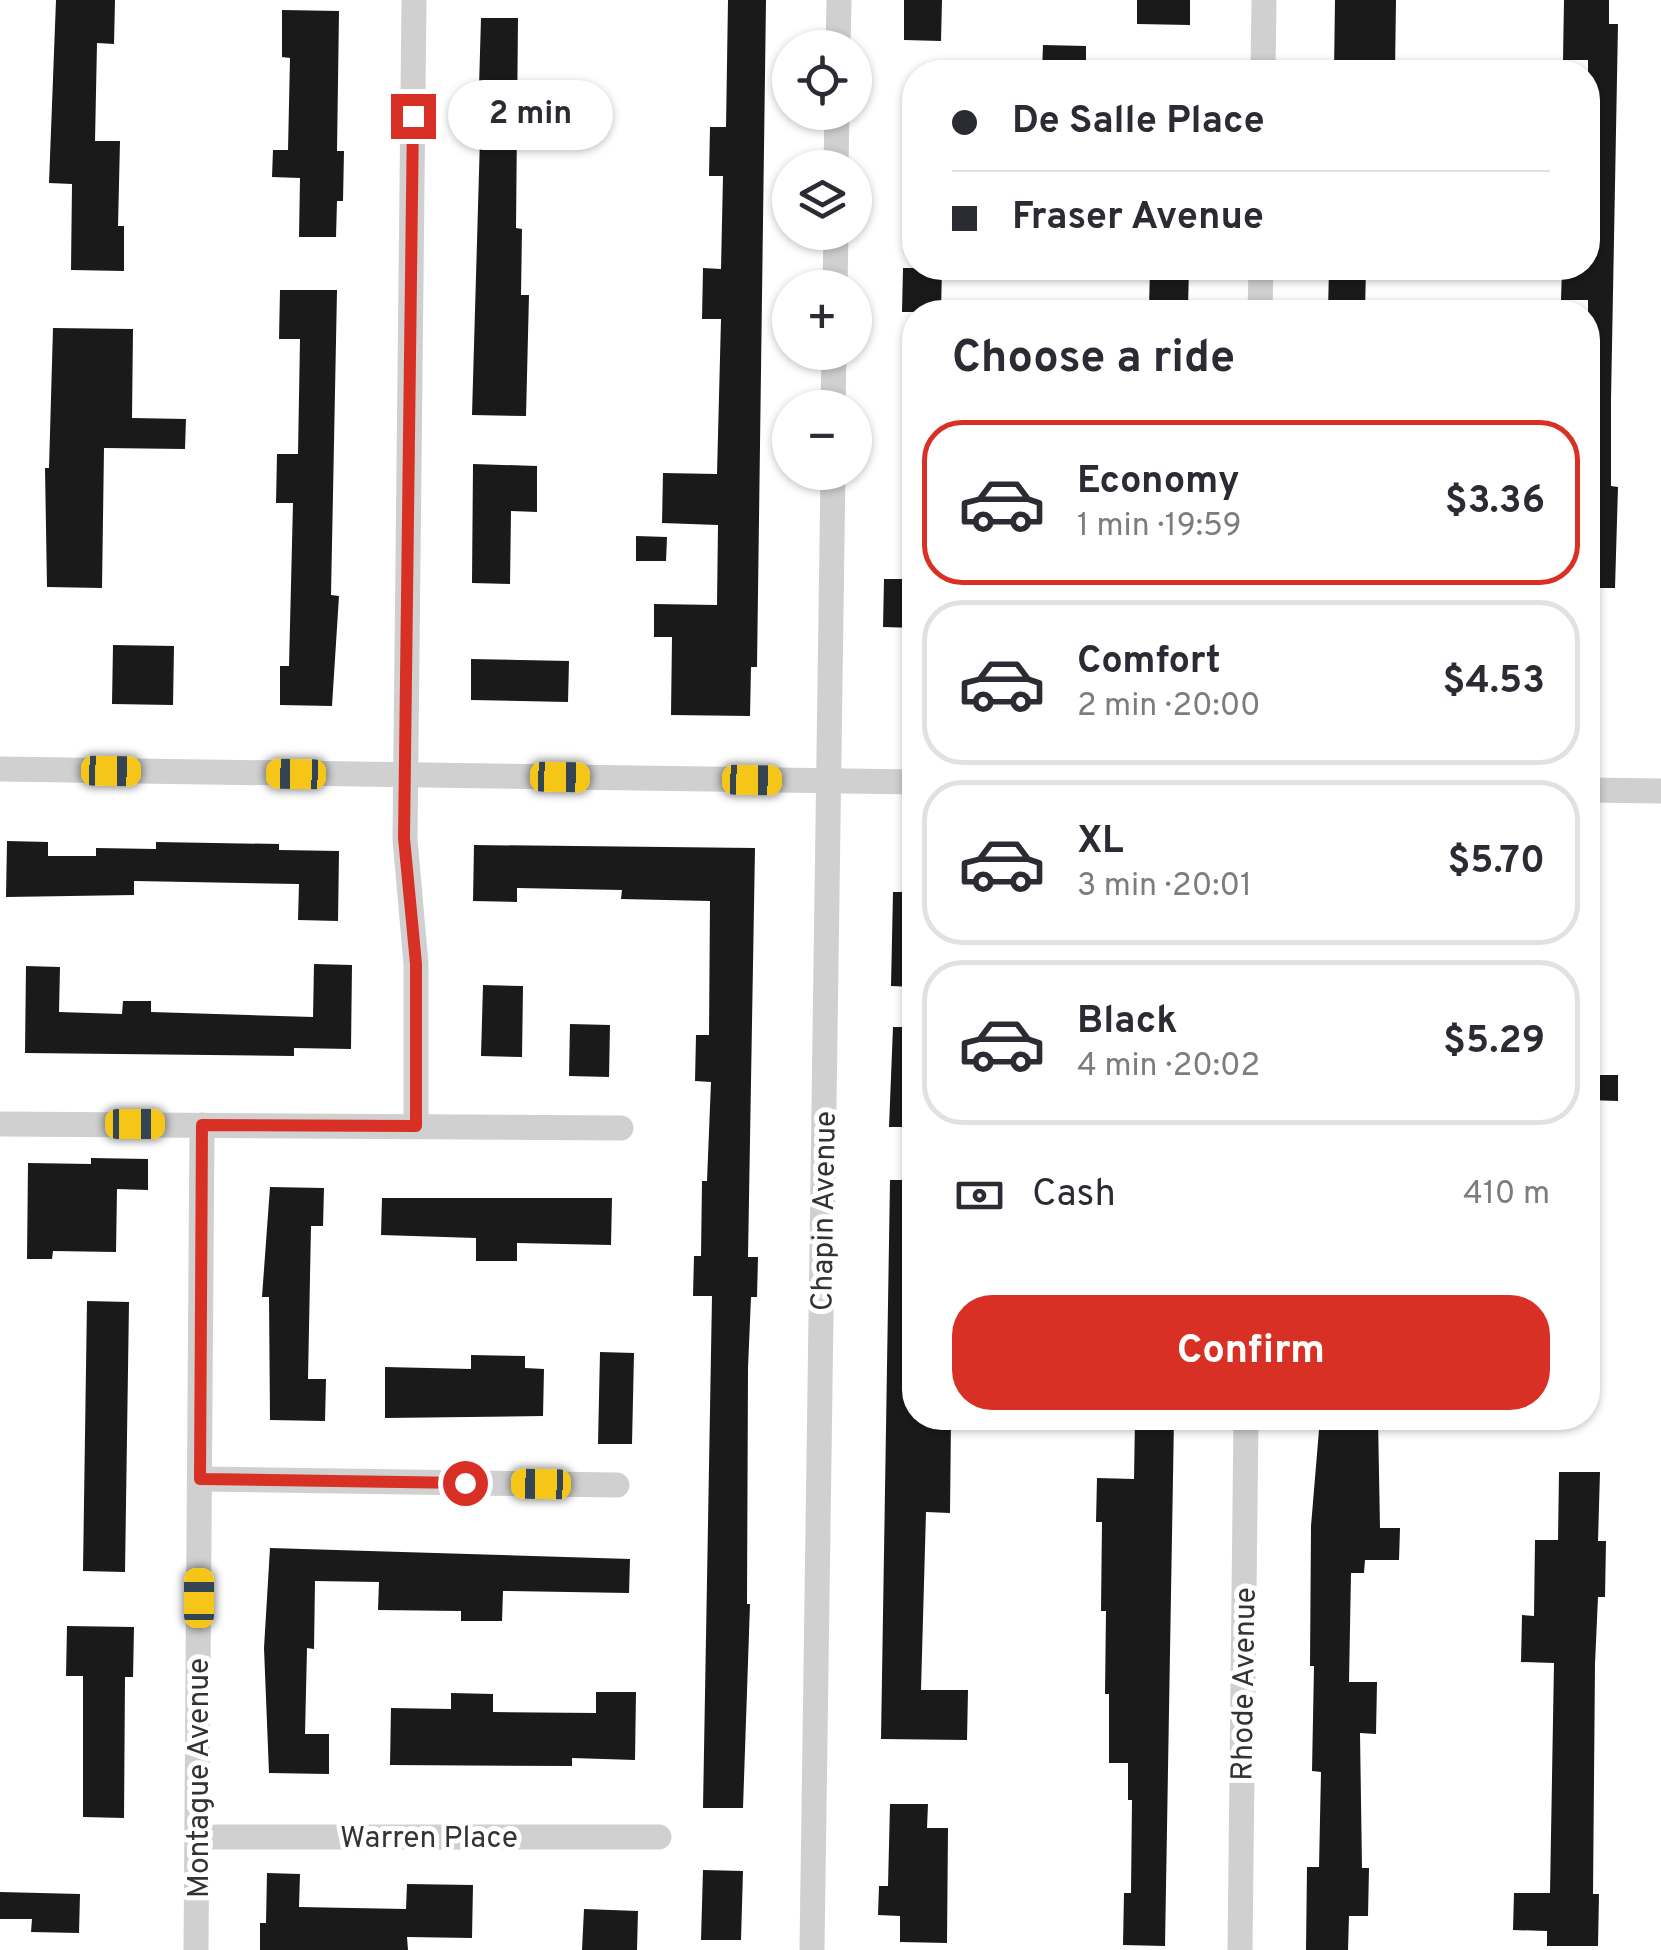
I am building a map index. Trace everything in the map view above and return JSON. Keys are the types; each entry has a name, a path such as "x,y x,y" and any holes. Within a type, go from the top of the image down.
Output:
{"street":[{"path":"414,0 404,838 416,964 416,1126"},
{"path":"838,0 838,30"},
{"path":"1264,0 1264,60"},
{"name":"Chapin Avenue","path":"812,1950 832,490"},
{"path":"0,770 902,782"},
{"path":"1600,790 1661,791"},
{"path":"0,1124 621,1128"},
{"name":"Montague Avenue","path":"196,1950 202,1125"},
{"name":"Rhode Avenue","path":"1240,1950 1246,1430"},
{"path":"200,1479 617,1485"},
{"name":"Warren Place","path":"198,1837 659,1836"}],"building":[{"path":"56,0 115,0 114,44 97,43 95,141 120,141 118,226 124,226 124,271 71,270 72,184 49,183"},
{"path":"728,0 766,0 757,667 751,667 750,716 671,715 672,637 654,637 654,604 717,605 718,525 662,523 663,473 717,474 721,319 702,319 703,268 721,269 723,176 709,176 710,127 726,127"},
{"path":"904,0 942,0 941,41 904,40"},
{"path":"1137,0 1190,0 1190,25 1137,24"},
{"path":"1335,0 1396,0 1395,60 1334,60"},
{"path":"1564,0 1609,0 1609,24 1618,24 1611,400 1611,486 1618,487 1615,588 1600,588 1600,300 1561,300 1562,280 1600,280 1600,60 1563,60"},
{"path":"282,10 339,11 337,151 344,151 343,201 337,201 336,237 299,237 300,178 272,177 273,150 288,150 290,58 282,57"},
{"path":"481,18 518,18 516,228 522,229 521,295 529,295 526,416 472,415 480,138 474,138 475,87 479,87"},
{"path":"1043,45 1086,46 1086,60 1042,60"},
{"path":"903,280 942,280 941,300 902,300"},
{"path":"1150,280 1189,280 1188,300 1149,300"},
{"path":"1329,280 1366,280 1365,300 1328,300"},
{"path":"280,290 337,290 331,595 339,596 332,706 280,705 280,666 289,666 293,503 276,503 277,454 298,454 300,339 279,339"},
{"path":"53,328 133,329 132,418 186,419 185,449 104,448 102,588 47,587 45,468 49,468"},
{"path":"473,464 537,466 537,512 511,511 510,584 472,583"},
{"path":"636,536 667,537 666,561 636,561"},
{"path":"884,579 902,579 902,628 883,627"},
{"path":"113,645 174,646 173,705 112,704"},
{"path":"471,659 569,661 568,702 471,700"},
{"path":"7,841 48,842 48,856 96,856 96,848 156,849 156,842 279,844 279,850 339,851 338,921 298,920 299,884 134,881 134,895 6,897"},
{"path":"474,845 755,848 748,1257 758,1257 757,1297 751,1297 748,1368 750,1604 743,1808 703,1808 712,1296 693,1296 694,1256 701,1256 702,1181 707,1181 711,1082 695,1081 696,1035 709,1035 710,901 621,899 622,890 517,888 517,902 473,901"},
{"path":"893,892 902,892 902,986 891,986"},
{"path":"314,964 352,965 351,1049 294,1048 294,1056 25,1053 26,966 60,967 59,1012 122,1014 123,1001 151,1001 151,1012 313,1017"},
{"path":"483,985 523,986 522,1057 481,1056"},
{"path":"570,1024 610,1025 609,1077 569,1076"},
{"path":"893,1027 902,1027 902,1127 889,1127"},
{"path":"1600,1075 1618,1075 1618,1101 1600,1100"},
{"path":"91,1158 148,1159 148,1190 117,1189 116,1252 53,1251 52,1259 27,1259 28,1163 91,1164"},
{"path":"890,1180 902,1180 902,1430 951,1430 950,1513 926,1512 921,1690 968,1690 967,1740 881,1739"},
{"path":"270,1187 324,1188 323,1226 311,1226 308,1379 326,1379 325,1421 270,1420 269,1297 262,1297"},
{"path":"382,1198 612,1198 611,1245 517,1243 517,1261 476,1261 476,1238 381,1235"},
{"path":"87,1301 129,1302 125,1572 83,1571"},
{"path":"600,1352 634,1353 632,1444 598,1444"},
{"path":"471,1355 525,1356 525,1368 544,1369 543,1416 385,1418 385,1367 471,1369"},
{"path":"1135,1430 1174,1430 1165,1946 1123,1945 1124,1893 1131,1893 1132,1800 1128,1800 1128,1763 1109,1763 1106,1611 1101,1611 1102,1522 1096,1522 1097,1478 1134,1479"},
{"path":"1319,1430 1378,1430 1380,1528 1400,1528 1399,1560 1365,1560 1364,1573 1351,1573 1349,1682 1377,1682 1376,1734 1360,1733 1362,1868 1369,1868 1368,1916 1349,1916 1348,1950 1306,1950 1307,1867 1319,1867 1321,1772 1312,1771 1311,1526"},
{"path":"1559,1472 1600,1472 1598,1541 1606,1541 1605,1597 1598,1597 1595,1664 1593,1894 1599,1894 1598,1946 1547,1946 1547,1931 1513,1930 1514,1893 1550,1893 1554,1663 1521,1662 1522,1615 1534,1616 1535,1540 1558,1540"},
{"path":"270,1548 630,1559 629,1593 503,1591 502,1621 461,1621 461,1611 378,1610 379,1582 315,1581 314,1649 307,1648 305,1734 329,1734 329,1774 269,1773 264,1648"},
{"path":"67,1626 134,1627 133,1677 125,1677 124,1818 83,1817 83,1676 66,1676"},
{"path":"596,1692 636,1692 635,1760 572,1758 572,1766 390,1765 391,1708 451,1709 451,1693 493,1694 493,1712 596,1713"},
{"path":"890,1804 928,1804 927,1828 948,1828 947,1943 900,1942 900,1916 878,1915 879,1886 888,1886"},
{"path":"703,1870 743,1871 741,1940 701,1940"},
{"path":"267,1873 300,1874 299,1907 406,1909 407,1884 473,1885 472,1938 407,1937 408,1950 260,1950 260,1923 266,1923"},
{"path":"0,1892 80,1894 79,1933 31,1932 32,1919 0,1919"},
{"path":"584,1909 638,1911 637,1950 582,1950"}],"route":[{"path":"413,116 404,838 416,964 416,1126 202,1125 200,1479 465,1483"}]}
